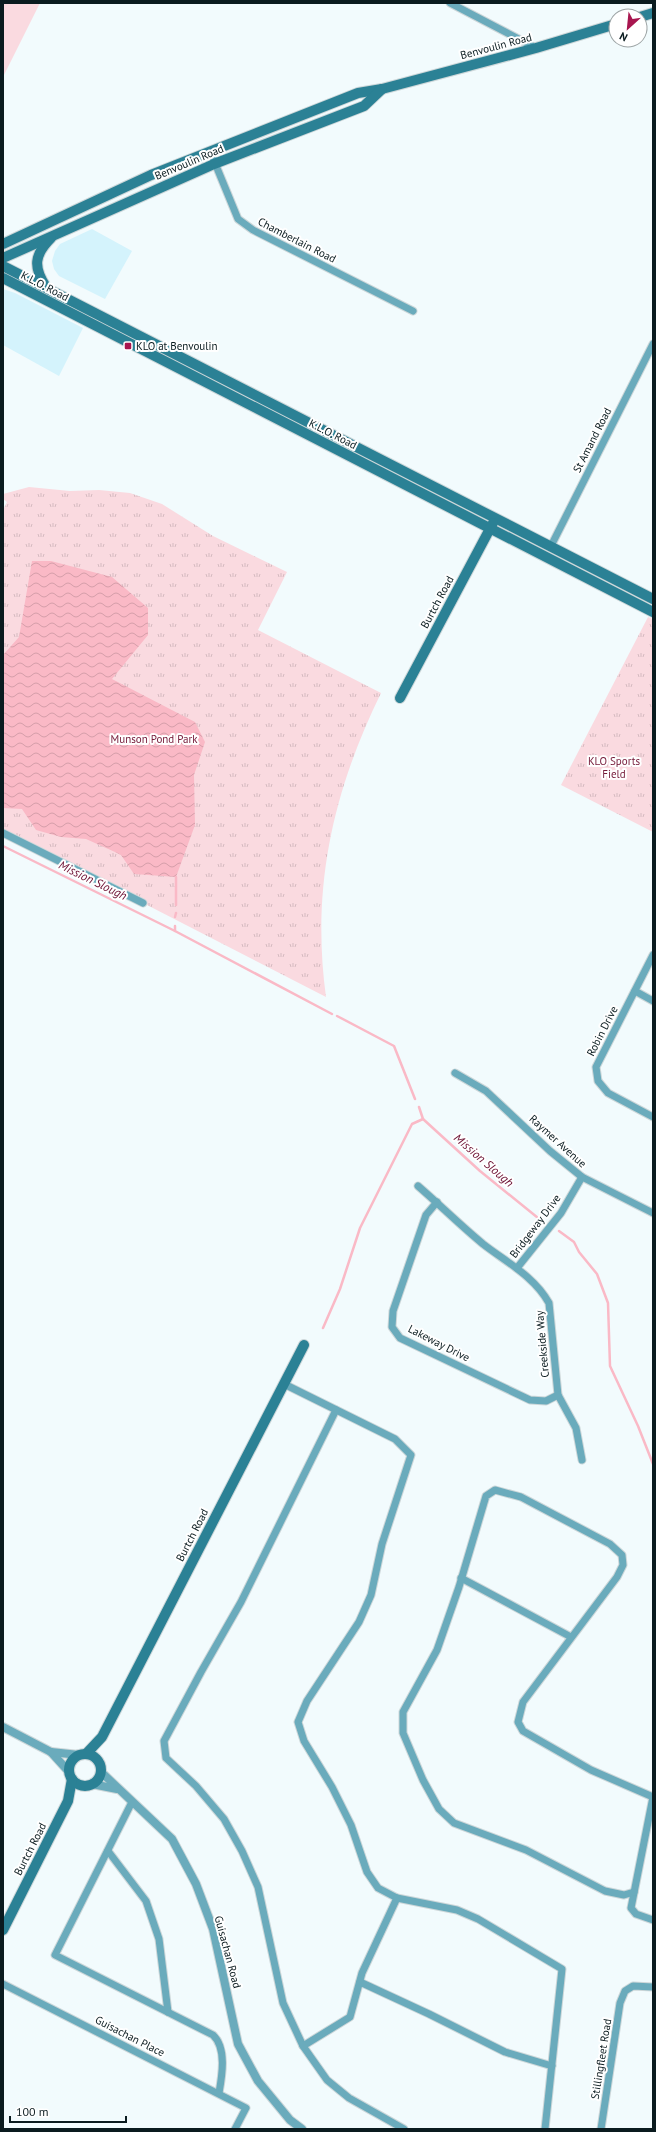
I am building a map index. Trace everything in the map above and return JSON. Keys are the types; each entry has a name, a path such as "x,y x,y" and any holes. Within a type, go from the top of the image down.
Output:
{"main road":[{"name":"Benvoulin Road","path":"3,244 152,175 358,93 382,89 536,48 608,26"},
{"name":"Benvoulin Road","path":"3,258 214,164 364,106 382,89"},
{"path":"46,287 39,277 36,261 44,245 54,235"},
{"name":"K.L.O. Road","path":"3,266 653,599"},
{"name":"K.L.O. Road","path":"3,278 653,612"},
{"name":"Burtch Road","path":"400,698 496,518"},
{"name":"Burtch Road","path":"98,1760 102,1737 304,1345"},
{"name":"Burtch Road","path":"83,1755 102,1737"},
{"path":"83,1755 94,1756 98,1760 101,1772 99,1777 90,1784 79,1784 71,1776 72,1762 83,1755"},
{"name":"Burtch Road","path":"3,1930 68,1801 71,1776"},
{"name":"Burtch Road","path":"68,1801 90,1784"}],"street":[{"path":"450,3 536,48"},
{"name":"Chamberlain Road","path":"210,151 214,164 238,219 253,230 413,311"},
{"name":"St Amand Road","path":"551,546 653,344"},
{"path":"3,833 143,903"},
{"name":"Robin Drive","path":"653,955 596,1067 598,1081 608,1093 653,1116"},
{"path":"635,991 653,1001"},
{"name":"Raymer Avenue","path":"455,1073 486,1091 550,1152 582,1177 653,1213"},
{"name":"Bridgeway Drive","path":"517,1268 561,1213 582,1177"},
{"name":"Creekside Way","path":"418,1186 483,1244 517,1268 542,1290 549,1302 558,1395 576,1428 582,1460"},
{"name":"Lakeway Drive","path":"437,1202 426,1215 393,1311 392,1327 400,1338 530,1400 546,1401 558,1395"},
{"path":"284,1384 395,1439 411,1455 382,1544 370,1596 359,1622 307,1700 298,1722 304,1741 332,1787 351,1825 367,1872 378,1888 397,1898 458,1910 478,1919 562,1969 545,2129"},
{"path":"336,1410 241,1602 200,1672 164,1741 166,1758 196,1786 224,1819 242,1851 258,1886 283,2003 303,2046 327,2080 349,2098 404,2129"},
{"path":"634,1892 624,1895 606,1891 526,1850 454,1823 439,1809 423,1780 403,1733 403,1712 437,1650 486,1496 495,1490 521,1498 610,1544 622,1555 623,1565 617,1577 523,1702 518,1722 523,1731 591,1770 653,1797 632,1908 636,1914 653,1920"},
{"path":"461,1578 571,1637"},
{"path":"3,1727 51,1752 83,1755"},
{"path":"51,1752 71,1776"},
{"name":"Guisachan Road","path":"101,1772 172,1839 196,1884 212,1929 238,2044 258,2081 290,2120 302,2129"},
{"path":"90,1784 118,1789"},
{"path":"132,1802 55,1955 203,2029 217,2039 220,2046 222,2066 219,2093"},
{"path":"108,1852 146,1901 159,1939 168,2012"},
{"path":"303,2046 350,2017 362,1973 397,1898"},
{"path":"360,1982 505,2052 552,2066"},
{"name":"Guisachan Place","path":"3,1984 246,2108 235,2129"},
{"name":"Stillingfleet Road","path":"601,2129 620,2002 623,1994 633,1986 653,1987"}],"shaded area":[{"path":"92,229 132,251 105,299 59,276 54,269 52,261 55,251 60,244"},
{"path":"3,289 15,293 83,328 59,376 3,345"}],"green space":[{"path":"3,3 40,3 3,77"},
{"name":"Munson Pond Park","path":"29,487 70,491 99,490 130,493 162,504 213,536 287,572 258,630 381,693 364,730 350,767 330,841 324,879 322,917 322,957 326,997 3,831 3,510 7,502 3,499 3,494"},
{"name":"KLO Sports Field","path":"648,617 653,619 653,832 561,785"}],"water":[{"path":"32,561 51,561 112,577 148,608 148,635 112,679 195,722 205,742 194,775 195,825 176,877 134,874 121,855 86,839 61,837 36,830 22,809 3,808 3,655 19,637"}],"waterway":[{"name":"Mission Slough","path":"3,846 175,931"},
{"name":"Mission Slough","path":"176,877 176,905"},
{"name":"Mission Slough","path":"175,917 176,913"},
{"name":"Mission Slough","path":"175,926 175,931 332,1014"},
{"name":"Mission Slough","path":"337,1016 394,1046 415,1099"},
{"name":"Mission Slough","path":"419,1107 423,1119 480,1171 543,1222"},
{"path":"323,1328 340,1289 360,1228 412,1124 423,1119"},
{"name":"Mission Slough","path":"559,1231 574,1242 579,1252 597,1274 608,1303 610,1366 638,1426 653,1464"}],"place":[{"name":"KLO at Benvoulin","path":"128,346"}]}
